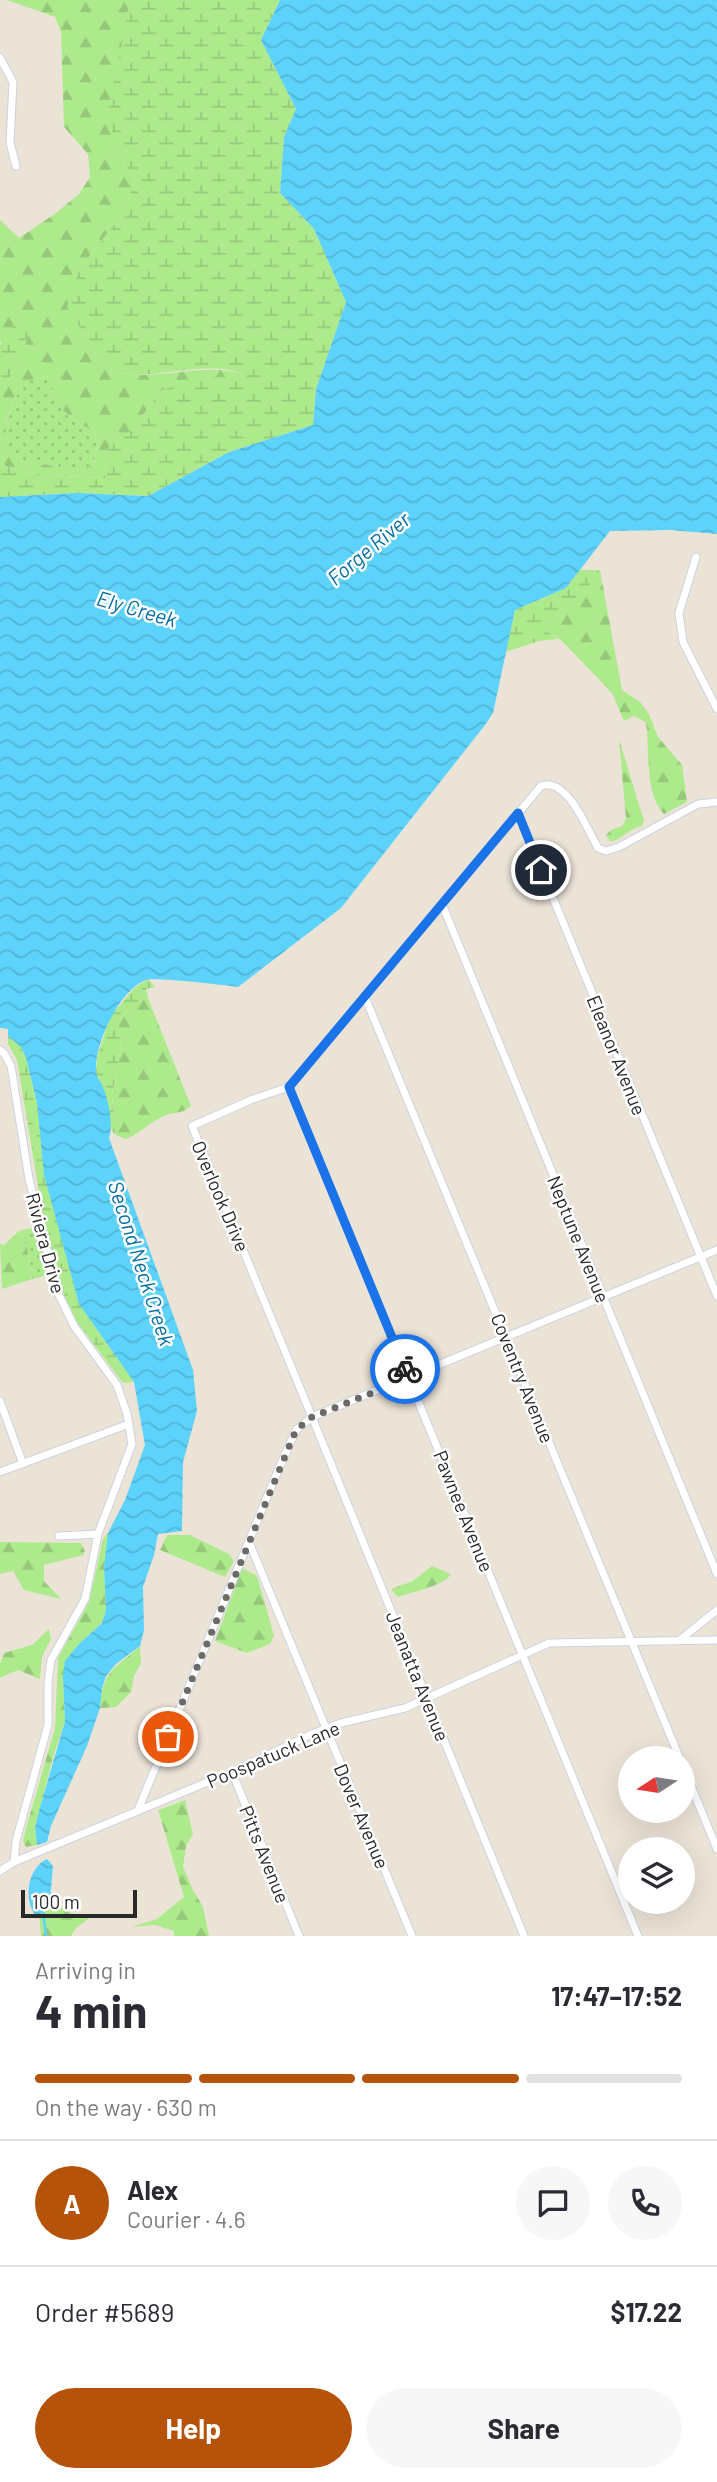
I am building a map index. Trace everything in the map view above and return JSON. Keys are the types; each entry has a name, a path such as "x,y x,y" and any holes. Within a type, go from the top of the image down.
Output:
{"street":[{"path":"0,58 13,82 10,143 16,166"},
{"path":"696,557 679,613 683,642 717,709"},
{"name":"Overlook Drive","path":"312,1417 192,1126 289,1087 541,786 548,783 556,785 569,795 598,848 606,851 619,847 698,804 717,802"},
{"name":"Eleanor Avenue","path":"518,813 717,1296"},
{"name":"Neptune Avenue","path":"442,904 717,1574"},
{"name":"Coventry Avenue","path":"365,997 675,1746"},
{"name":"Riviera Drive","path":"0,1050 11,1066 29,1179 58,1293 74,1326 117,1385 132,1444 98,1534 85,1599 51,1660 48,1725 16,1841 14,1862"},
{"name":"Pawnee Avenue","path":"289,1087 638,1936"},
{"path":"138,1810 296,1430 312,1417 717,1250"},
{"path":"0,1401 23,1464"},
{"name":"Jeanatta Avenue","path":"312,1417 524,1936"},
{"path":"0,1472 129,1424"},
{"path":"59,1535 98,1534"},
{"name":"Dover Avenue","path":"249,1541 412,1936"},
{"path":"680,1639 717,1610"},
{"name":"Poospatuck Lane","path":"0,1871 14,1862 232,1772 326,1729 341,1723 390,1713 549,1643 717,1640"},
{"name":"Pitts Avenue","path":"232,1772 299,1936"},
{"path":"695,1796 717,1849"}],"green space":[{"path":"7,0 129,0 115,147 135,181 123,214 80,268 87,338 104,366 127,374 221,370 249,376 162,390 130,432 107,449 105,478 43,475 5,466 0,453 0,393 20,361 20,316 2,343 0,220 19,238 79,194 90,177 88,154 64,127 61,32 55,17","holes":["46,376 64,411 96,436 97,452 92,466 74,469 27,462 8,450 5,425 15,398 29,380"]},
{"path":"129,0 280,0 261,40 296,109 284,137 280,193 314,229 346,302 316,389 313,425 229,452 148,496 76,493 0,497 0,453 5,466 43,475 105,478 107,449 130,432 162,390 206,377 247,376 222,369 132,375 104,366 67,307 80,268 123,214 135,181 115,147 108,111"},
{"path":"20,316 32,324 20,361 0,393 0,345"},
{"path":"46,376 64,411 96,436 97,452 92,466 74,469 26,462 8,450 5,426 15,398 29,380"},
{"path":"580,570 600,570 584,593 562,609 544,629 558,639 539,641 506,652 515,610 566,588"},
{"path":"600,570 622,690 640,702 649,714 658,737 682,765 687,802 664,814 653,795 646,722 634,716 624,721 612,693 562,641 544,629 562,609 584,593"},
{"path":"619,739 644,821 642,826 610,842 606,835 622,826 626,819"},
{"path":"148,979 155,987 146,989 148,998 133,1004 118,1020 121,1047 112,1095 116,1135 112,1131 102,1085 96,1073 97,1057 110,1017 134,988"},
{"path":"148,998 191,1106 184,1111 164,1116 126,1139 116,1135 112,1095 121,1047 118,1020 133,1004"},
{"path":"8,1036 21,1047 26,1058 37,1103 53,1206 79,1304 134,1382 123,1383 77,1322 63,1293 43,1216 17,1060 8,1044"},
{"path":"36,1227 49,1275 32,1279 27,1247 19,1231"},
{"path":"19,1231 27,1247 32,1279 2,1289 0,1244 4,1245"},
{"path":"108,1533 104,1567 106,1610 102,1623 79,1644 63,1676 65,1721 35,1827 37,1845 26,1847 23,1841 55,1728 58,1658 89,1602 103,1539"},
{"path":"167,1535 190,1535 229,1554 234,1561 225,1577 160,1550"},
{"path":"0,1542 81,1543 85,1551 83,1555 44,1565 44,1581 61,1599 24,1590 13,1571 0,1574"},
{"path":"432,1566 451,1574 435,1585 398,1597 391,1589 413,1581"},
{"path":"242,1568 257,1576 274,1635 270,1644 247,1653 215,1641"},
{"path":"49,1629 51,1639 42,1656 40,1679 18,1670 0,1678 0,1664 4,1653 32,1645"},
{"path":"140,1646 141,1663 134,1676 131,1692 116,1707 100,1708 104,1685 111,1671"},
{"path":"185,1800 193,1834 186,1846 183,1867 203,1907 209,1936 174,1936 174,1931 155,1925 131,1927 157,1919 184,1897 158,1810"},
{"path":"50,1899 69,1912 91,1917 76,1928 71,1936 41,1936 39,1914"}],"water":[{"path":"280,0 717,0 717,534 670,530 610,531 566,588 515,610 493,713 341,908 238,987 175,980 146,980 127,994 110,1019 99,1047 96,1071 110,1111 109,1138 193,1370 197,1411 183,1462 182,1531 158,1534 143,1587 144,1630 140,1646 116,1664 106,1676 100,1708 87,1746 51,1826 47,1842 37,1845 35,1827 65,1721 65,1661 102,1623 106,1610 104,1567 108,1533 125,1500 145,1445 134,1382 79,1304 44,1175 37,1103 26,1058 21,1047 8,1036 8,1029 0,1028 0,497 76,493 148,496 229,452 313,425 316,389 346,302 314,229 280,193 284,137 296,109 261,40"},
{"path":"47,1859 53,1866 50,1899 43,1913 35,1915 29,1900 29,1884 35,1869"}],"waterway":[{"name":"Second Neck Creek","path":"43,1911 46,1936"}],"way so far":[{"path":"168,1737 296,1430 312,1417 409,1378 405,1369"}],"route":[{"path":"405,1369 289,1087 518,813 541,870"}],"water label":[{"name":"Forge River","path":"368,548"},
{"name":"Ely Creek","path":"137,608"}]}
